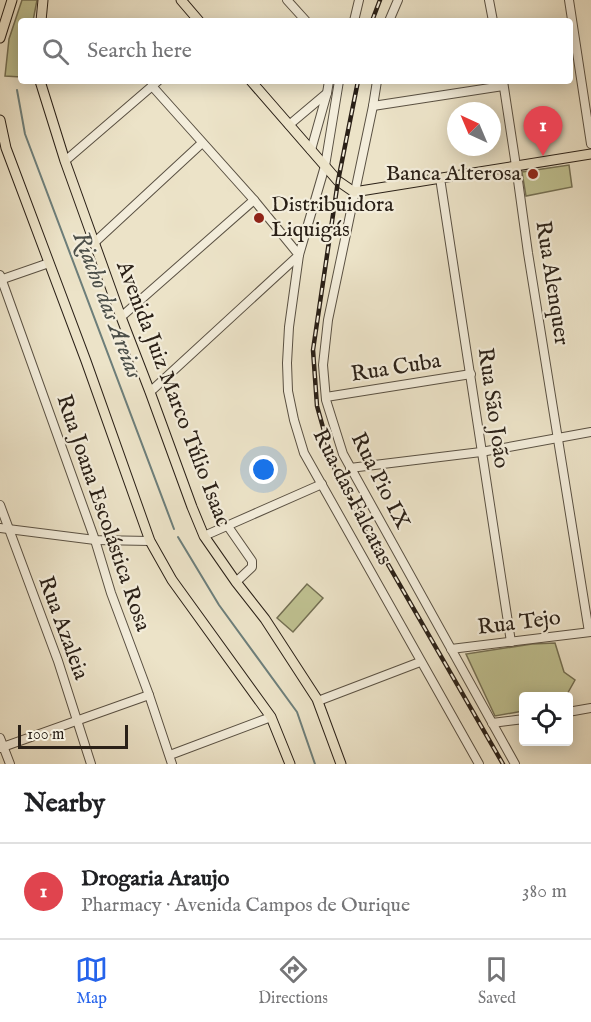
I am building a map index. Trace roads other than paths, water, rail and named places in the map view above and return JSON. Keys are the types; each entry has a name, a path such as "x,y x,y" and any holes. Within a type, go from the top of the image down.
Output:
{"main road":[{"path":"0,38 12,0"},
{"path":"41,18 44,0"},
{"path":"181,0 196,18"},
{"name":"Avenida Juiz Marco Túlio Isaac","path":"41,84 65,160 121,317 204,536 265,619 318,701 341,764"},
{"path":"254,84 338,181 354,192 591,154"},
{"path":"0,120 6,147 150,541 172,580 271,717 290,764"}],"street":[{"path":"287,0 303,18"},
{"path":"355,18 359,0"},
{"path":"390,18 398,0"},
{"path":"489,0 492,18"},
{"path":"569,0 572,18"},
{"path":"573,26 591,144"},
{"path":"65,160 155,84 202,144 254,200 299,255 150,392"},
{"path":"311,150 328,84"},
{"name":"Rua das Falcatas","path":"339,84 325,166 299,255 286,363 288,391 304,453 479,764"},
{"name":"Rua Pio IX","path":"377,84 328,320 323,365 326,397 343,454 350,468 515,764"},
{"path":"373,106 497,84"},
{"name":"Rua Alenquer","path":"503,84 528,253 590,632"},
{"path":"289,125 327,93"},
{"path":"95,242 202,144"},
{"name":"Rua São João","path":"440,178 511,642"},
{"path":"121,317 254,200"},
{"path":"1,278 49,264"},
{"name":"Rua Joana Escolástica Rosa","path":"1,278 172,764"},
{"name":"Rua Cuba","path":"326,397 471,374"},
{"path":"350,468 481,452 591,432"},
{"path":"204,536 322,484"},
{"name":"Rua Azaleia","path":"0,505 4,529 58,661 91,764"},
{"path":"227,525 252,561 252,567 236,582"},
{"path":"4,529 95,540 150,541"},
{"name":"Rua Tejo","path":"451,649 590,632"},
{"path":"318,701 420,662"},
{"path":"2,747 149,695"},
{"path":"573,711 591,708"},
{"path":"170,755 271,717"},
{"path":"492,723 519,719"},
{"path":"0,738 10,764"}],"waterway":[{"name":"Riacho das Areias","path":"17,90 25,134 174,529"},
{"name":"Riacho das Areias","path":"178,537 219,605 297,712 315,764"}],"railway":[{"path":"373,18 380,0"},
{"path":"357,84 338,181 313,350 317,406 336,474 503,764"}],"place":[{"name":"Drogaria Araujo","path":"543,156"},
{"name":"Banca Alterosa","path":"533,174"},
{"name":"Distribuidora Liquigás","path":"259,218"}]}
